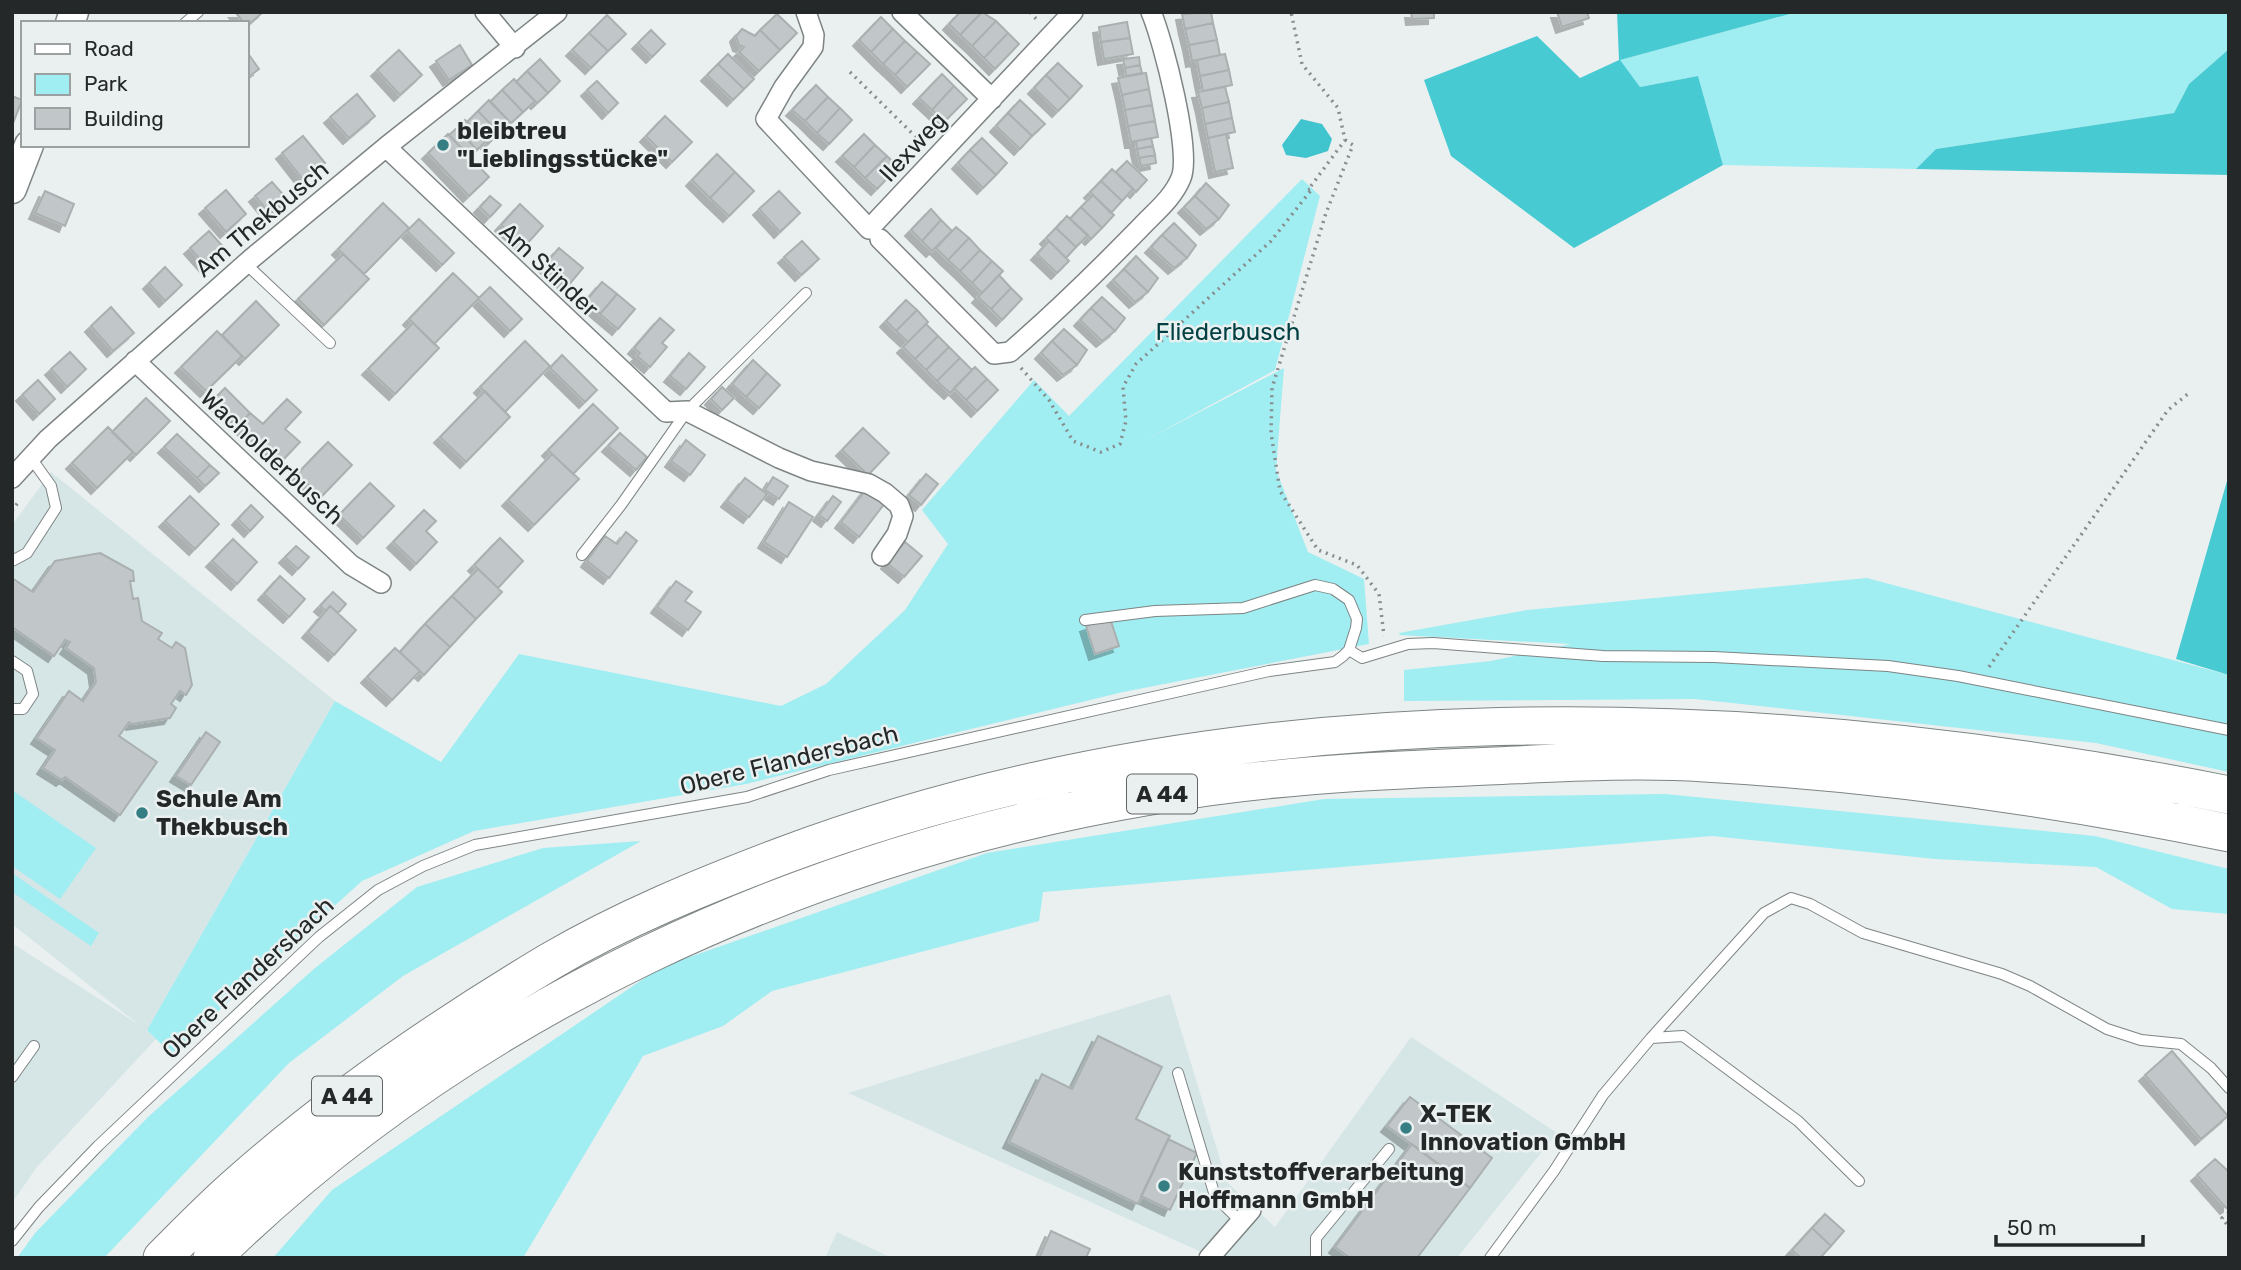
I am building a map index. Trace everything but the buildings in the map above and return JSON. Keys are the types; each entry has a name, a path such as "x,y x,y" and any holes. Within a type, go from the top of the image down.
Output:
{"highway":[{"name":"A 44","path":"162,1258 240,1182 327,1110 552,960 720,879 849,831 1044,779 1165,755 1332,737 1546,724 1704,729 1893,743 2105,770 2229,795"},
{"name":"A 44","path":"212,1258 264,1206 355,1134 467,1055 582,985 739,912 853,870 964,837 1157,794 1332,772 1532,764 1699,762 1893,777 2093,805 2229,833"}],"main road":[{"path":"12,189 28,147"}],"street":[{"path":"485,12 514,48"},
{"name":"Am Thekbusch","path":"12,478 30,457 246,264 386,147 557,12"},
{"path":"806,12 814,35 813,47 784,87 766,118 874,234 994,354 1010,352 1116,252 1173,193 1182,176 1185,157 1181,131 1159,34 1151,12"},
{"path":"902,12 992,99"},
{"name":"Ilexweg","path":"874,234 936,158 1073,12"},
{"name":"Am Stinder","path":"386,147 666,412 687,411 779,458 811,471 869,484 885,493 899,505 903,516 897,534 882,556"},
{"name":"Wacholderbusch","path":"135,361 351,565 381,583"},
{"path":"1217,1255 1246,1216"}],"lane":[{"path":"246,264 330,343"},
{"path":"582,555 687,411 806,293"},
{"path":"12,561 27,553 56,508 51,486 30,457"},
{"path":"1085,620 1155,611 1243,608 1300,589 1324,586 1342,593 1354,608 1356,628 1349,650 1362,658 1386,649 1433,643 1603,656 1854,664 1980,680 2229,730"},
{"name":"Obere Flandersbach","path":"12,1241 39,1207 98,1146 319,937 378,890 423,866 475,845 747,797 842,767 1269,671 1335,662 1349,650"},
{"path":"12,661 27,671 33,694 23,709 12,709"},
{"path":"1490,1258 1554,1171 1603,1095 1764,913 1791,898 1810,904 1863,933 2011,978 2107,1029 2141,1040 2181,1044 2211,1068 2229,1088"},
{"path":"1651,1038 1683,1036 1798,1121 1859,1181"},
{"path":"12,1077 34,1046"},
{"path":"1178,1073 1215,1195 1246,1216"},
{"path":"1316,1258 1317,1238 1389,1149"}],"path":[{"path":"1291,12 1302,64 1338,108 1345,140 1353,145 1326,213 1272,388 1270,433 1280,491 1318,551 1357,565 1380,594 1386,649"},
{"path":"850,72 936,158"},
{"path":"1010,352 1049,400 1073,441 1101,452 1120,444 1126,421 1123,387 1136,364 1271,241 1312,189 1308,190 1345,140"},
{"path":"1980,680 2168,410 2189,393"},
{"path":"12,511 19,500"},
{"path":"2229,1213 2222,1218 2229,1227"}],"shaded area":[{"path":"1617,12 1797,12 1620,60 1640,87 1698,76 1723,165 1574,248 1451,156 1424,80 1537,36 1580,78 1619,60"},
{"path":"2229,49 2229,175 1916,169 1936,149 2174,113 2189,84"},
{"path":"1301,119 1322,124 1332,139 1328,151 1306,158 1286,155 1282,145"},
{"name":"Schule Am Thekbusch","path":"51,472 335,701 147,1030 156,1039 37,1167 12,1203 12,943 138,1024 12,924 12,525"},
{"path":"2229,474 2229,675 2176,659"},
{"path":"1170,994 1227,1182 1275,1227 1411,1037 1557,1133 1457,1258 1201,1258 1199,1251 848,1093"},
{"path":"837,1232 892,1258 825,1258"}],"green space":[{"path":"1797,12 2229,12 2229,49 2189,84 2174,113 1936,149 1916,169 1723,165 1698,76 1640,87 1619,60"},
{"name":"Fliederbusch","path":"1302,179 1320,196 1275,370 1146,440 1284,368 1276,470 1308,552 1364,579 1369,644 1123,692 746,784 474,831 362,881 171,1054 147,1030 335,701 441,762 519,654 781,706 826,684 905,610 948,544 922,510 1034,380 1069,416"},
{"path":"1867,578 2229,675 2229,772 2096,743 1695,699 1404,701 1404,670 1491,661 1571,644 1399,633 1527,610"},
{"path":"12,790 96,848 60,899 12,866"},
{"path":"1665,794 2095,836 2229,869 2229,914 2172,909 2096,867 1935,859 1712,836 1043,892 1039,921 772,991 723,1026 643,1056 523,1258 273,1258 332,1190 661,967 987,853 1324,799"},
{"path":"641,841 403,976 289,1063 104,1258 17,1258 36,1232 148,1117 315,968 417,887 543,848"},
{"path":"12,873 99,933 91,946 12,892"}],"place":[{"name":"bleibtreu \"Lieblingsstücke\"","path":"443,145"},
{"name":"Schule Am Thekbusch","path":"142,813"},
{"name":"X-TEK Innovation GmbH","path":"1406,1128"},
{"name":"Kunststoffverarbeitung Hoffmann GmbH","path":"1164,1186"}]}
